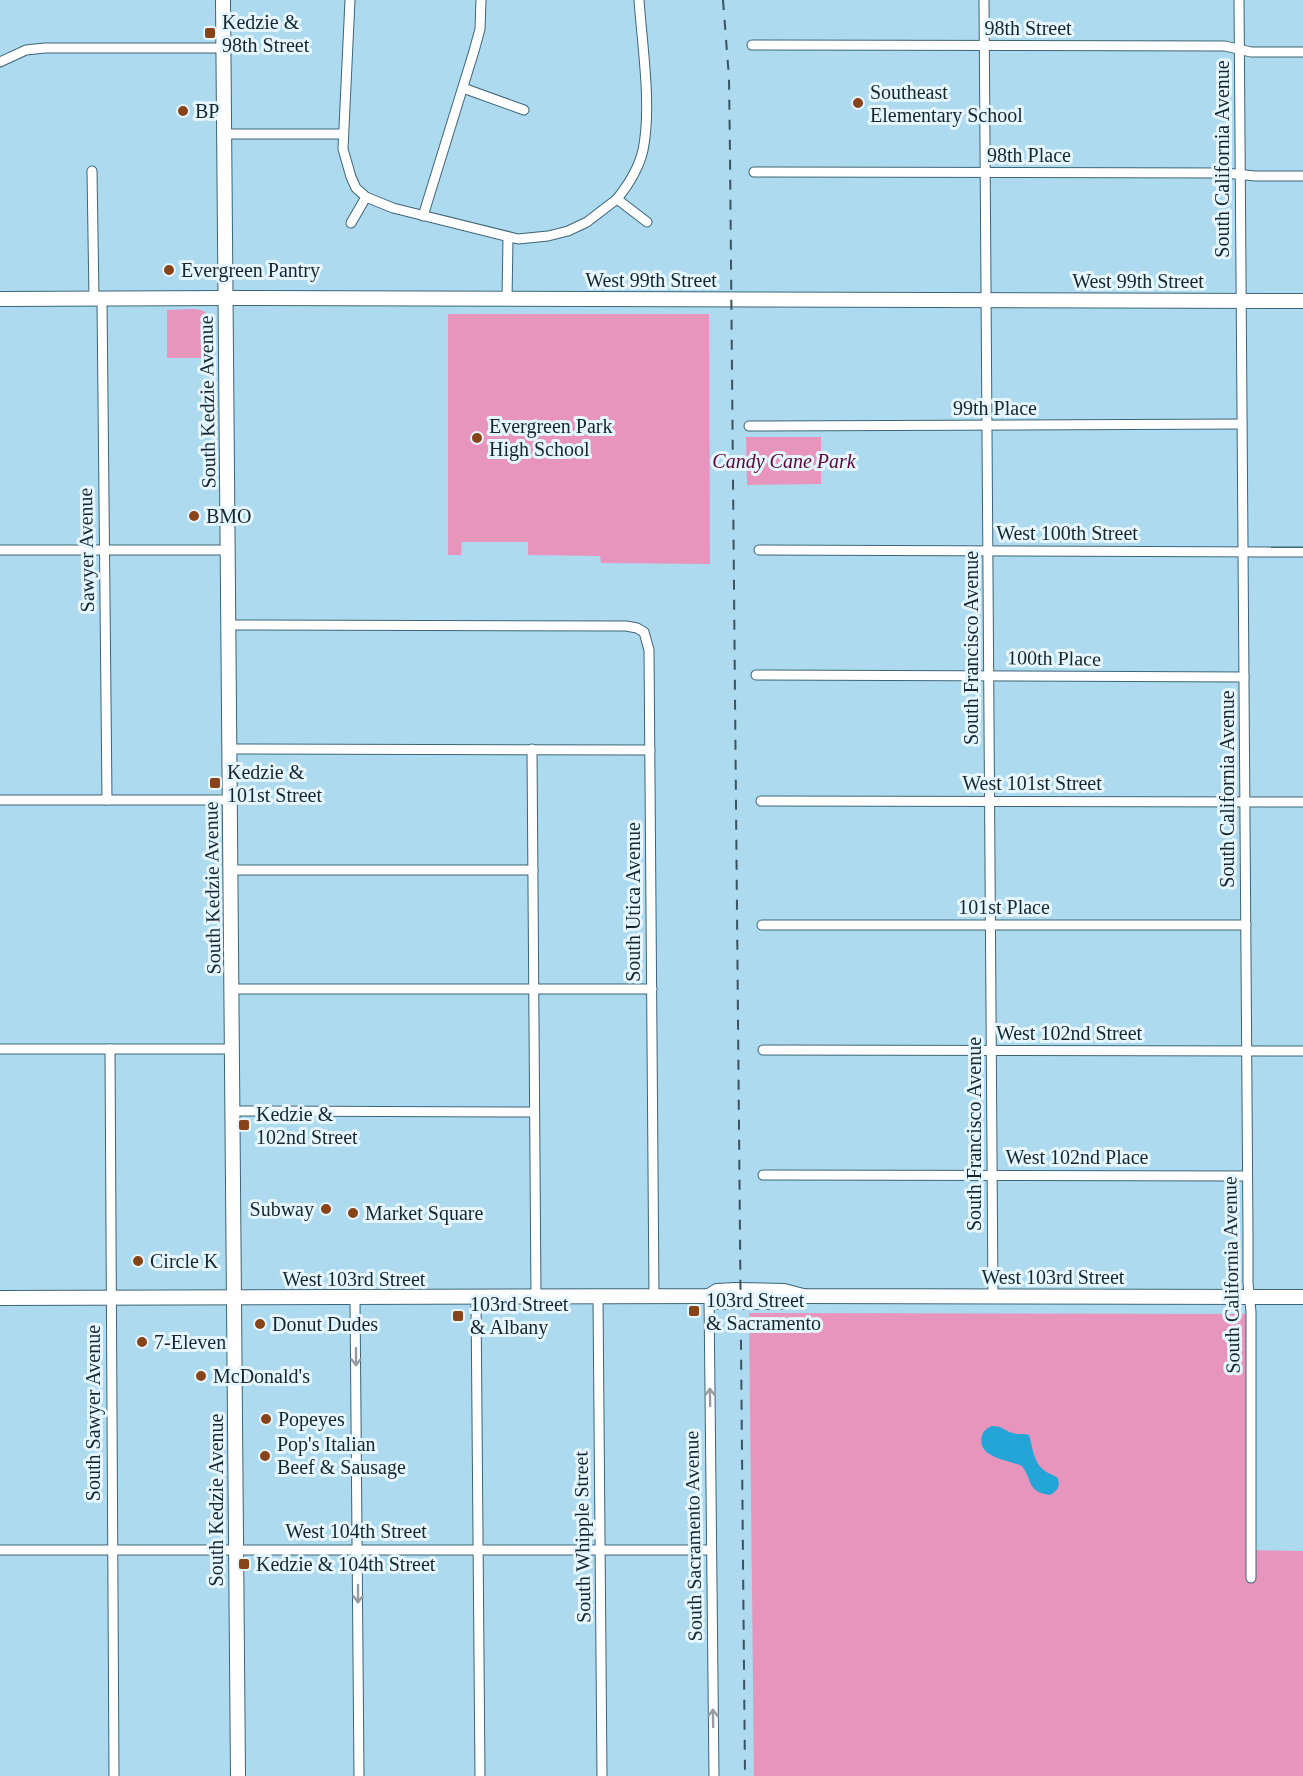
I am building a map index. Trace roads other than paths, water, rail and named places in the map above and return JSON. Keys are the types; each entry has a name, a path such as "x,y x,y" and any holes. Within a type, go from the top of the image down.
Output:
{"main road":[{"name":"South Kedzie Avenue","path":"223,0 238,1776"},
{"name":"West 99th Street","path":"0,299 1303,301"},
{"name":"West 103rd Street","path":"0,1298 654,1297 709,1296 717,1291 736,1290 784,1291 803,1296 1303,1297"}],"street":[{"path":"350,0 343,134 345,163 357,188 366,197 393,208 508,238 533,239 568,231 587,222 617,199 636,170 645,134 646,109 639,0"},
{"path":"423,216 450,124 464,88 480,29 482,0"},
{"name":"South Francisco Avenue","path":"984,0 993,1297"},
{"name":"South California Avenue","path":"1239,0 1247,1176 1251,1312 1251,1578"},
{"name":"98th Street","path":"752,45 1225,46 1251,52 1303,52"},
{"path":"0,62 26,50 45,48 224,48"},
{"path":"464,88 524,110"},
{"path":"224,134 343,134"},
{"name":"Sawyer Avenue","path":"93,171 104,550 107,800"},
{"name":"98th Place","path":"754,172 985,172 1303,177"},
{"path":"351,223 366,197"},
{"path":"617,199 647,222"},
{"path":"507,300 508,238"},
{"name":"99th Place","path":"749,426 1242,424"},
{"path":"0,550 228,550"},
{"name":"West 100th Street","path":"759,550 1303,552"},
{"name":"South Utica Avenue","path":"229,625 626,626 644,632 649,650 654,1297"},
{"name":"100th Place","path":"756,675 1244,677"},
{"path":"230,749 650,750"},
{"path":"532,749 536,1298"},
{"path":"0,800 230,800"},
{"name":"West 101st Street","path":"761,801 1303,802"},
{"path":"231,870 533,870"},
{"name":"101st Place","path":"762,925 1246,925"},
{"path":"232,989 652,990"},
{"path":"0,1049 232,1048"},
{"name":"South Sawyer Avenue","path":"110,1049 114,1776"},
{"name":"West 102nd Street","path":"763,1050 1303,1051"},
{"path":"233,1111 534,1112"},
{"name":"West 102nd Place","path":"763,1175 1247,1176"},
{"name":"South Sacramento Avenue","path":"709,1296 714,1776"},
{"name":"South Whipple Street","path":"598,1297 602,1776"},
{"path":"476,1298 480,1776"},
{"path":"355,1299 359,1776"},
{"name":"West 104th Street","path":"0,1550 711,1550"}],"water":[{"path":"992,1426 1015,1434 1029,1435 1038,1463 1045,1471 1058,1478 1058,1488 1055,1492 1050,1495 1037,1491 1022,1466 995,1457 984,1449 983,1434"}],"railway":[{"path":"723,0 729,78 730,155 745,1776"}],"place":[{"name":"Kedzie & 98th Street","path":"210,33"},
{"name":"Southeast Elementary School","path":"858,103"},
{"name":"BP","path":"183,111"},
{"name":"Evergreen Pantry","path":"169,270"},
{"name":"Evergreen Park High School","path":"477,438"},
{"name":"BMO","path":"194,516"},
{"name":"Kedzie & 101st Street","path":"215,783"},
{"name":"Kedzie & 102nd Street","path":"244,1125"},
{"name":"Subway","path":"326,1209"},
{"name":"Market Square","path":"353,1213"},
{"name":"Circle K","path":"138,1261"},
{"name":"103rd Street & Sacramento","path":"694,1311"},
{"name":"103rd Street & Albany","path":"458,1316"},
{"name":"Donut Dudes","path":"260,1324"},
{"name":"7-Eleven","path":"142,1342"},
{"name":"McDonald's","path":"201,1376"},
{"name":"Popeyes","path":"266,1419"},
{"name":"Pop's Italian Beef & Sausage","path":"265,1456"},
{"name":"Kedzie & 104th Street","path":"244,1564"}],"park label":[{"name":"Candy Cane Park","path":"784,461"}]}
